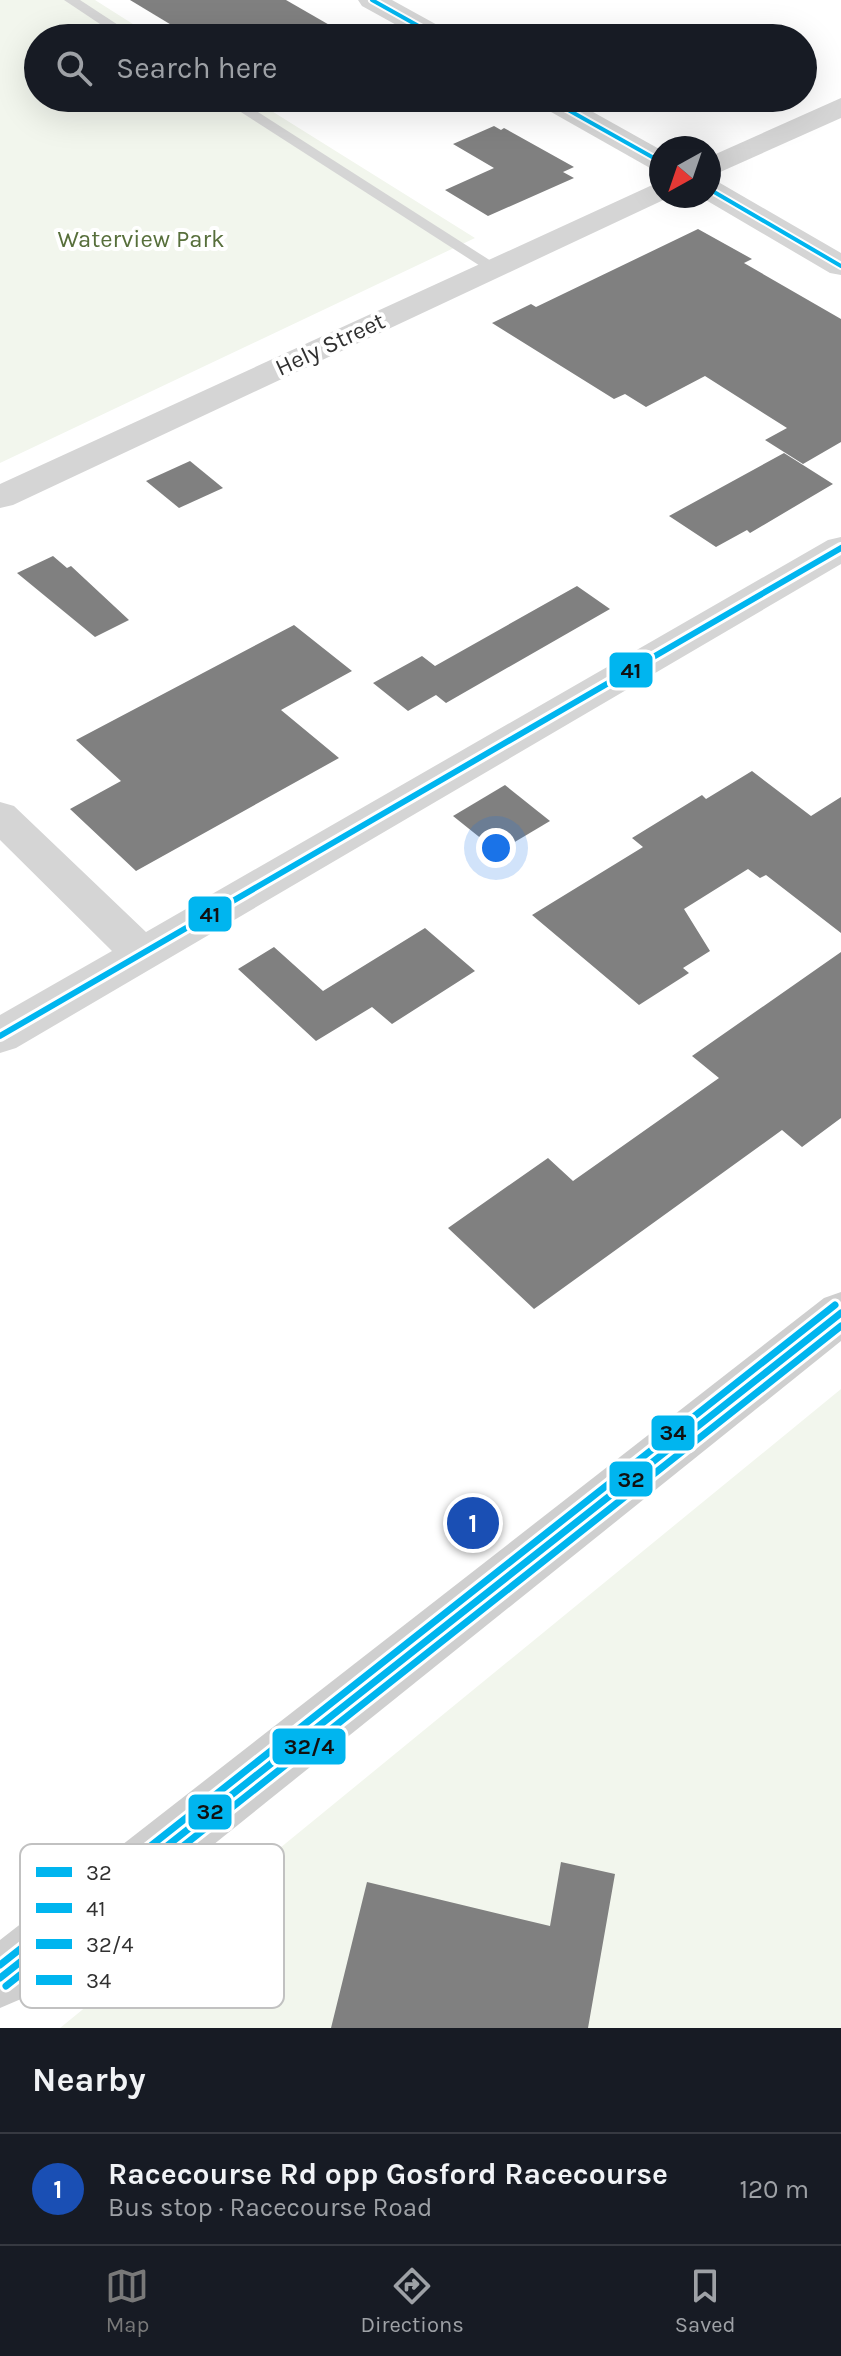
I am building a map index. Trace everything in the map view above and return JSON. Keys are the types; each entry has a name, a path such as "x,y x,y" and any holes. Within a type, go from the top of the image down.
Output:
{"main road":[{"path":"161,1844 841,1313"},
{"path":"4,1967 20,1954"}],"street":[{"path":"372,0 415,24"},
{"path":"721,162 841,107"},
{"path":"572,112 649,155"},
{"name":"Hely Street","path":"0,497 649,196"},
{"path":"721,196 841,266"},
{"path":"0,1036 841,548"},
{"path":"0,816 142,954"}],"lane":[{"path":"71,0 109,24"},
{"path":"248,112 494,268"}],"green space":[{"name":"Waterview Park","path":"0,0 95,0 133,24 24,24 24,112 273,112 475,238 0,463"},
{"path":"841,1389 841,2028 60,2028 84,2008 284,2008 284,1845"}],"building":[{"path":"130,0 286,0 328,24 170,24"},
{"path":"494,126 501,130 504,128 574,167 563,172 574,178 488,216 445,190 494,168 453,144"},
{"path":"698,229 752,259 744,263 841,319 841,442 803,464 765,440 787,428 705,376 646,407 625,394 614,399 492,323 531,304 536,307"},
{"path":"784,453 833,484 750,533 747,530 716,547 669,516"},
{"path":"190,461 223,488 179,508 146,481"},
{"path":"53,556 67,568 71,566 129,620 95,637 17,573"},
{"path":"577,586 610,609 446,703 436,695 408,711 373,683 422,656 435,666"},
{"path":"294,625 352,671 281,710 339,758 136,871 70,809 121,781 76,740"},
{"path":"752,771 811,816 841,797 841,933 766,875 760,878 748,869 684,909 710,951 683,968 689,973 639,1005 532,915 643,847 632,838 702,795 706,799"},
{"path":"505,785 550,821 498,852 453,816"},
{"path":"425,928 475,971 392,1024 372,1007 316,1041 238,969 274,947 323,991"},
{"path":"841,952 841,1118 802,1147 782,1130 534,1309 448,1228 548,1158 573,1181 719,1078 692,1056"},
{"path":"561,1862 615,1874 588,2028 331,2028 367,1882 550,1926"}],"transit line":[{"name":"41","path":"372,0 415,24"},
{"name":"41","path":"572,112 649,155"},
{"name":"41","path":"721,196 841,266"},
{"name":"41","path":"0,1036 841,548"},
{"name":"34","path":"153,1844 835,1305"},
{"name":"32","path":"169,1844 841,1313"},
{"name":"32/4","path":"186,1844 841,1326"},
{"name":"34","path":"0,1965 20,1949"},
{"name":"32","path":"0,1978 20,1962"},
{"name":"32/4","path":"6,1986 20,1975"}],"place":[{"name":"Racecourse Rd opp Gosford Racecourse","path":"473,1523"}]}
